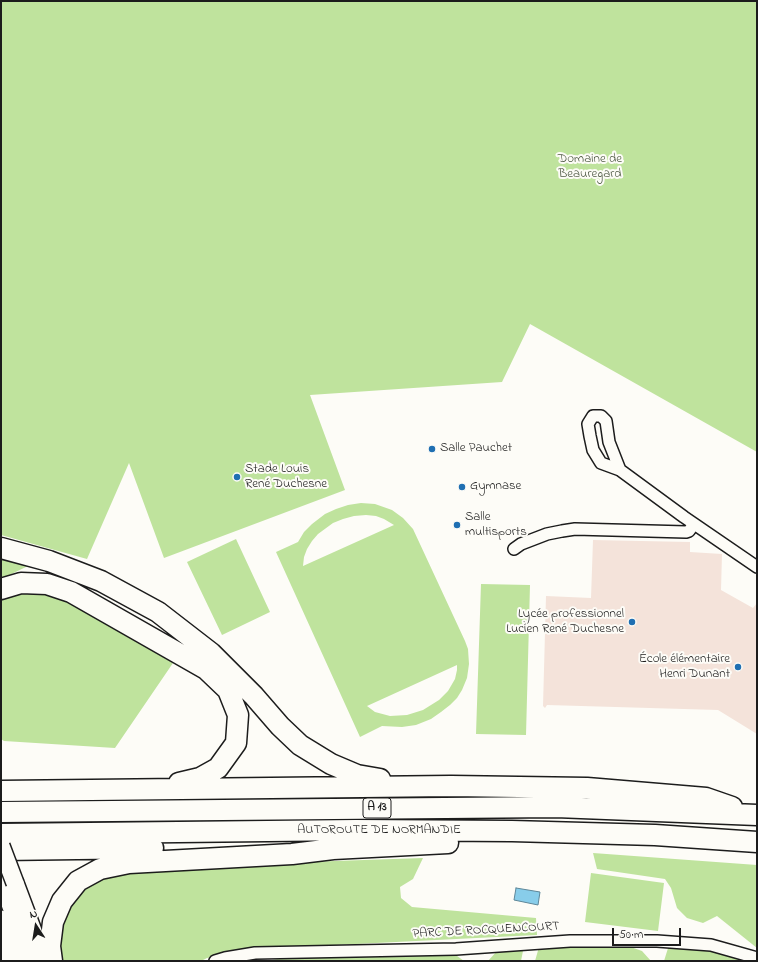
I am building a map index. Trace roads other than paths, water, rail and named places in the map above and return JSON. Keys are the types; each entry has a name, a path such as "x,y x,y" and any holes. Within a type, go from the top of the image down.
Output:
{"highway":[{"path":"1,548 49,562 101,582 158,612 211,652 254,696 280,726 300,745 331,764 357,775 380,779 441,782 451,786"},
{"path":"1,589 21,583 47,584 71,592 206,669 228,690 238,715 236,743 218,768 200,778 179,784 136,790"},
{"path":"1,791 451,786 587,788 706,798 755,814"},
{"name":"AUTOROUTE DE NORMANDIE","path":"1,812 556,807 755,814"},
{"name":"AUTOROUTE DE NORMANDIE","path":"1,834 356,830 512,831 655,835 757,842"},
{"path":"52,961 50,946 53,922 62,901 78,881 100,869 129,863 292,854 333,849 480,841 512,831"},
{"path":"1,850 292,847 333,849"},
{"path":"7,880 30,961"},
{"path":"1,945 3,961"}],"main road":[{"path":"1,846 7,880 33,931 42,961"},
{"path":"1,919 15,961"}],"street":[{"path":"620,470 609,442 606,421 601,416 593,416 588,424 594,450 601,464 620,470 694,524 757,567"},
{"path":"514,549 522,544 547,534 562,531 686,532 689,531 694,524"},
{"name":"PARC DE ROCQUENCOURT","path":"215,961 255,953 456,949 570,941 657,941 711,945 757,958"}],"water":[{"path":"516,888 540,892 538,905 514,900"}],"place":[{"name":"Salle Pauchet","path":"432,449"},
{"name":"Stade Louis René Duchesne","path":"237,477"},
{"name":"Gymnase","path":"462,487"},
{"name":"Salle multisports","path":"457,525"},
{"name":"Lycée professionnel Lucien René Duchesne","path":"632,622"},
{"name":"École élémentaire Henri Dunant","path":"738,667"}],"park label":[{"name":"Domaine de Beauregard","path":"590,168"}]}
